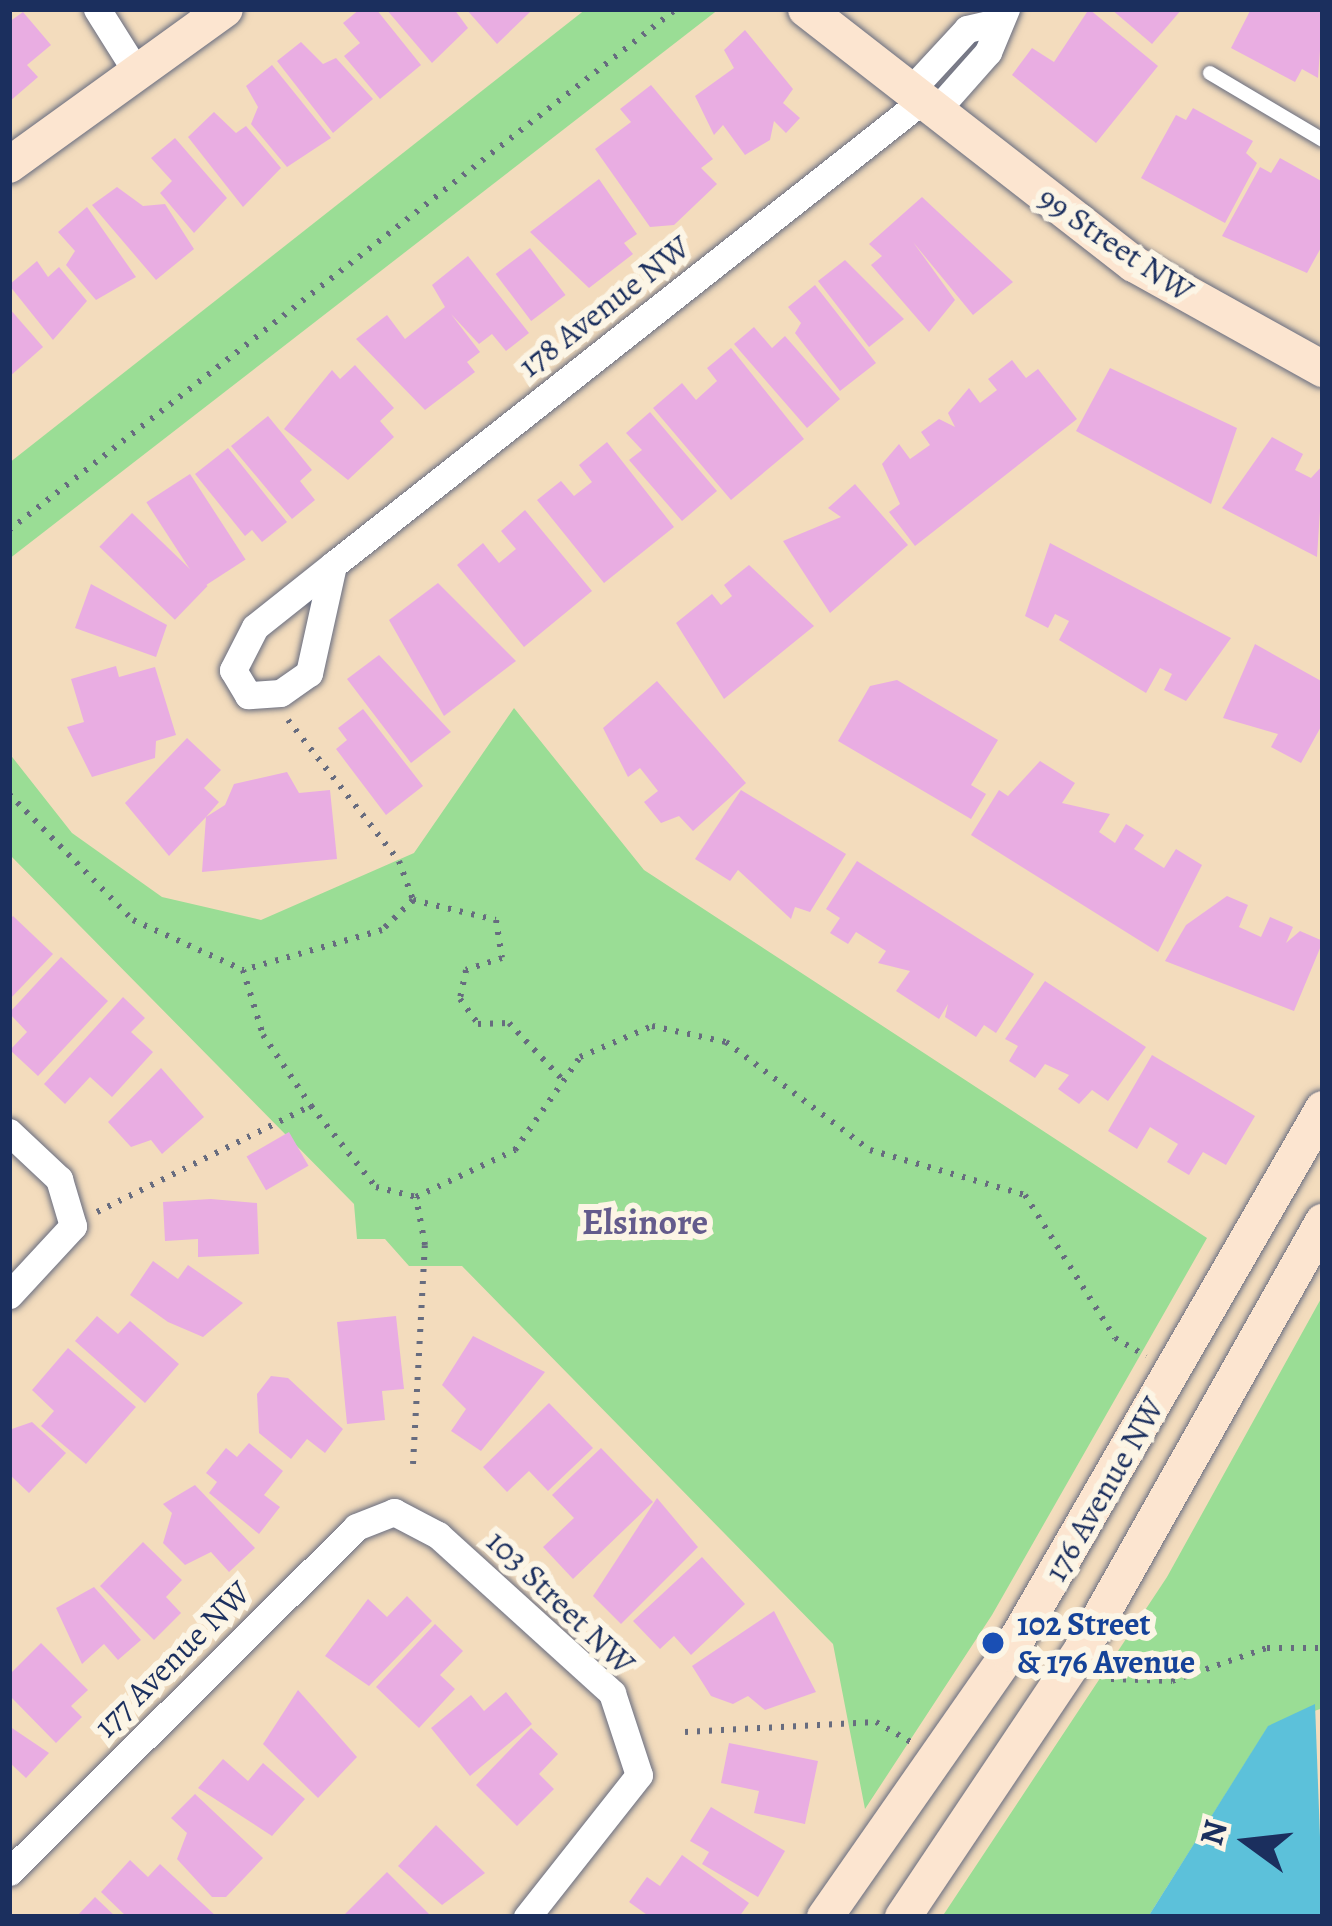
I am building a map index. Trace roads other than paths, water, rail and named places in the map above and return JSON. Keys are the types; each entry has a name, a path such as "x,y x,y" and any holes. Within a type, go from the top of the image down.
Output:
{"street":[{"path":"98,9 134,68"},
{"path":"9,165 134,68 225,9"},
{"name":"99 Street NW","path":"806,9 920,104 1134,264 1323,369"},
{"path":"920,104 920,80 968,29 1000,16"},
{"name":"178 Avenue NW","path":"333,565 309,673 280,693 248,695 233,670 255,627 333,565 920,104"},
{"name":"176 Avenue NW","path":"825,1917 1009,1653 1323,1109"},
{"path":"9,1132 59,1178 73,1226 9,1295"},
{"name":"176 Avenue NW","path":"903,1917 1080,1653 1323,1222"},
{"name":"103 Street NW","path":"394,1512 438,1534 612,1693 640,1775 527,1917"},
{"name":"177 Avenue NW","path":"9,1872 356,1526 394,1512"}],"lane":[{"path":"1210,73 1323,140"}],"water":[{"path":"1315,1704 1323,1917 1148,1917 1268,1726"}],"place":[{"name":"102 Street & 176 Avenue","path":"993,1643"}],"district":[{"name":"Elsinore","path":"645,1222"}]}
